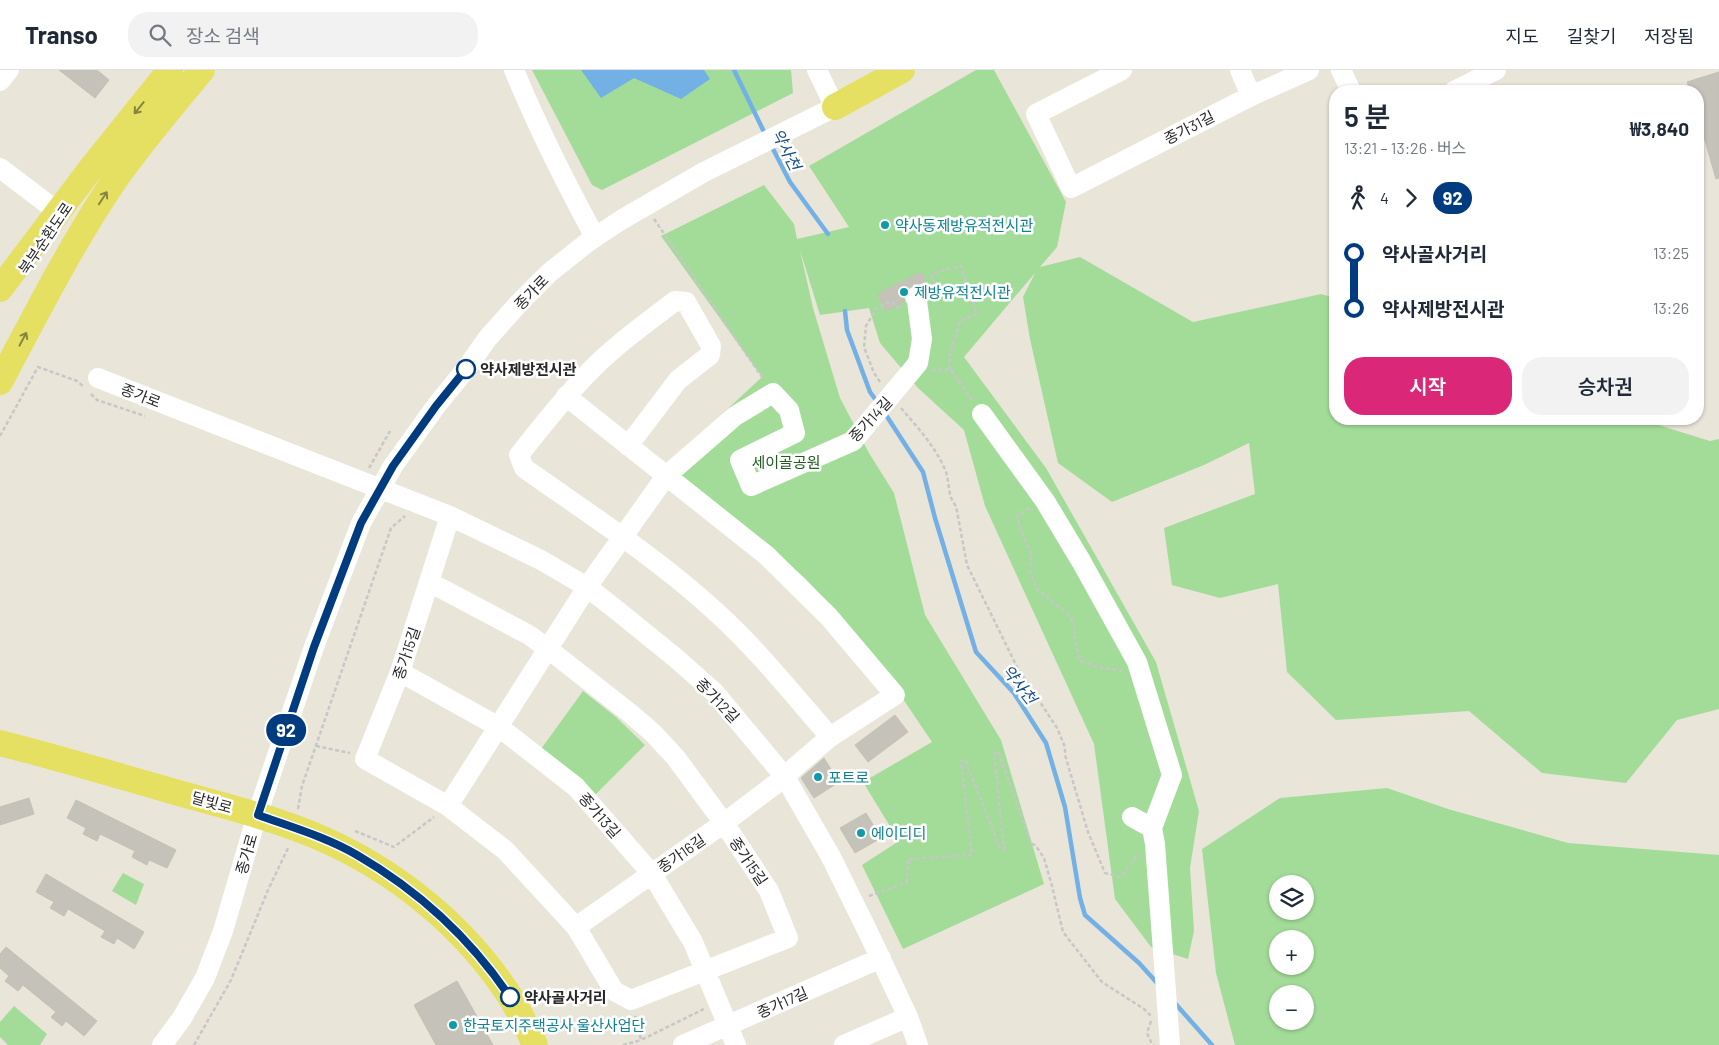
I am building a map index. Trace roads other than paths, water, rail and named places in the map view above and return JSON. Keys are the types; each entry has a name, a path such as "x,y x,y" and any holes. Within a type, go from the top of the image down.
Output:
{"main road":[{"name":"북부순환도로","path":"0,289 89,170 170,70"},
{"path":"0,382 53,282 86,225 112,185 202,70"},
{"path":"835,107 902,70"},
{"name":"북부순환도로","path":"0,304 89,170"},
{"name":"달빛로","path":"3,743 258,815 315,836 356,855 397,880 441,915 482,958 522,1016 535,1045"}],"street":[{"path":"0,81 9,70"},
{"path":"514,70 530,110 595,237"},
{"path":"817,70 835,107"},
{"name":"종가31길","path":"1122,70 1036,114 1070,188 1251,96 1309,70"},
{"path":"1240,70 1251,96"},
{"path":"1341,70 1348,85"},
{"path":"1466,85 1496,70"},
{"name":"종가로","path":"162,1045 182,1018 205,978 223,931 258,815 314,647 361,523 393,466 436,406 487,339 549,273 595,237 644,206 736,155 835,107"},
{"path":"0,168 58,212"},
{"name":"종가14길","path":"666,476 735,416 774,393 789,410 796,434 740,460 751,486 853,441 914,369 922,338 915,296"},
{"path":"628,446 678,380 710,355 711,346 686,302 675,301 627,337 593,368 566,396 520,455 524,468 657,562 716,612 765,661 830,737"},
{"name":"종가로","path":"91,386 381,488"},
{"path":"566,396 766,555 829,617 895,695 830,737 785,778"},
{"path":"982,414 1045,502 1082,561 1137,662 1172,775 1152,828 1155,844 1164,958 1164,1042"},
{"path":"666,476 587,587 448,806 505,850 576,927 622,996 704,971"},
{"name":"종가12길","path":"381,488 450,516 541,560 587,587 714,692 785,778 831,857 881,958 908,1017 918,1045"},
{"path":"429,582 450,516"},
{"name":"종가15길","path":"448,806 365,759 400,672 429,582 529,635 653,734 676,758 724,823 769,891 788,938 704,971"},
{"name":"종가13길","path":"400,672 498,727 576,787 652,874 693,942 736,1045"},
{"name":"종가16길","path":"576,927 785,778"},
{"path":"1132,817 1152,828"},
{"name":"종가17길","path":"683,1045 881,958"},
{"path":"844,1045 908,1017"}],"water":[{"path":"581,70 704,70 710,79 681,99 634,78 601,98"}],"waterway":[{"name":"약사천","path":"734,70 766,136"},
{"name":"약사천","path":"771,145 790,182 828,234"},
{"name":"약사천","path":"845,311 847,330 870,392 878,403"},
{"name":"약사천","path":"884,412 923,472 976,652 1014,693 1046,743 1065,807 1080,898 1085,915 1139,963 1158,984"},
{"name":"약사천","path":"1173,1001 1212,1045"}],"place":[{"name":"약사동제방유적전시관","path":"885,225"},
{"name":"제방유적전시관","path":"904,292"},
{"name":"약사제방전시관","path":"466,369"},
{"name":"포트로","path":"818,777"},
{"name":"에이디디","path":"861,833"},
{"name":"약사골사거리","path":"510,997"},
{"name":"한국토지주택공사 울산사업단","path":"453,1025"}],"park label":[{"name":"세이골공원","path":"786,462"}]}
